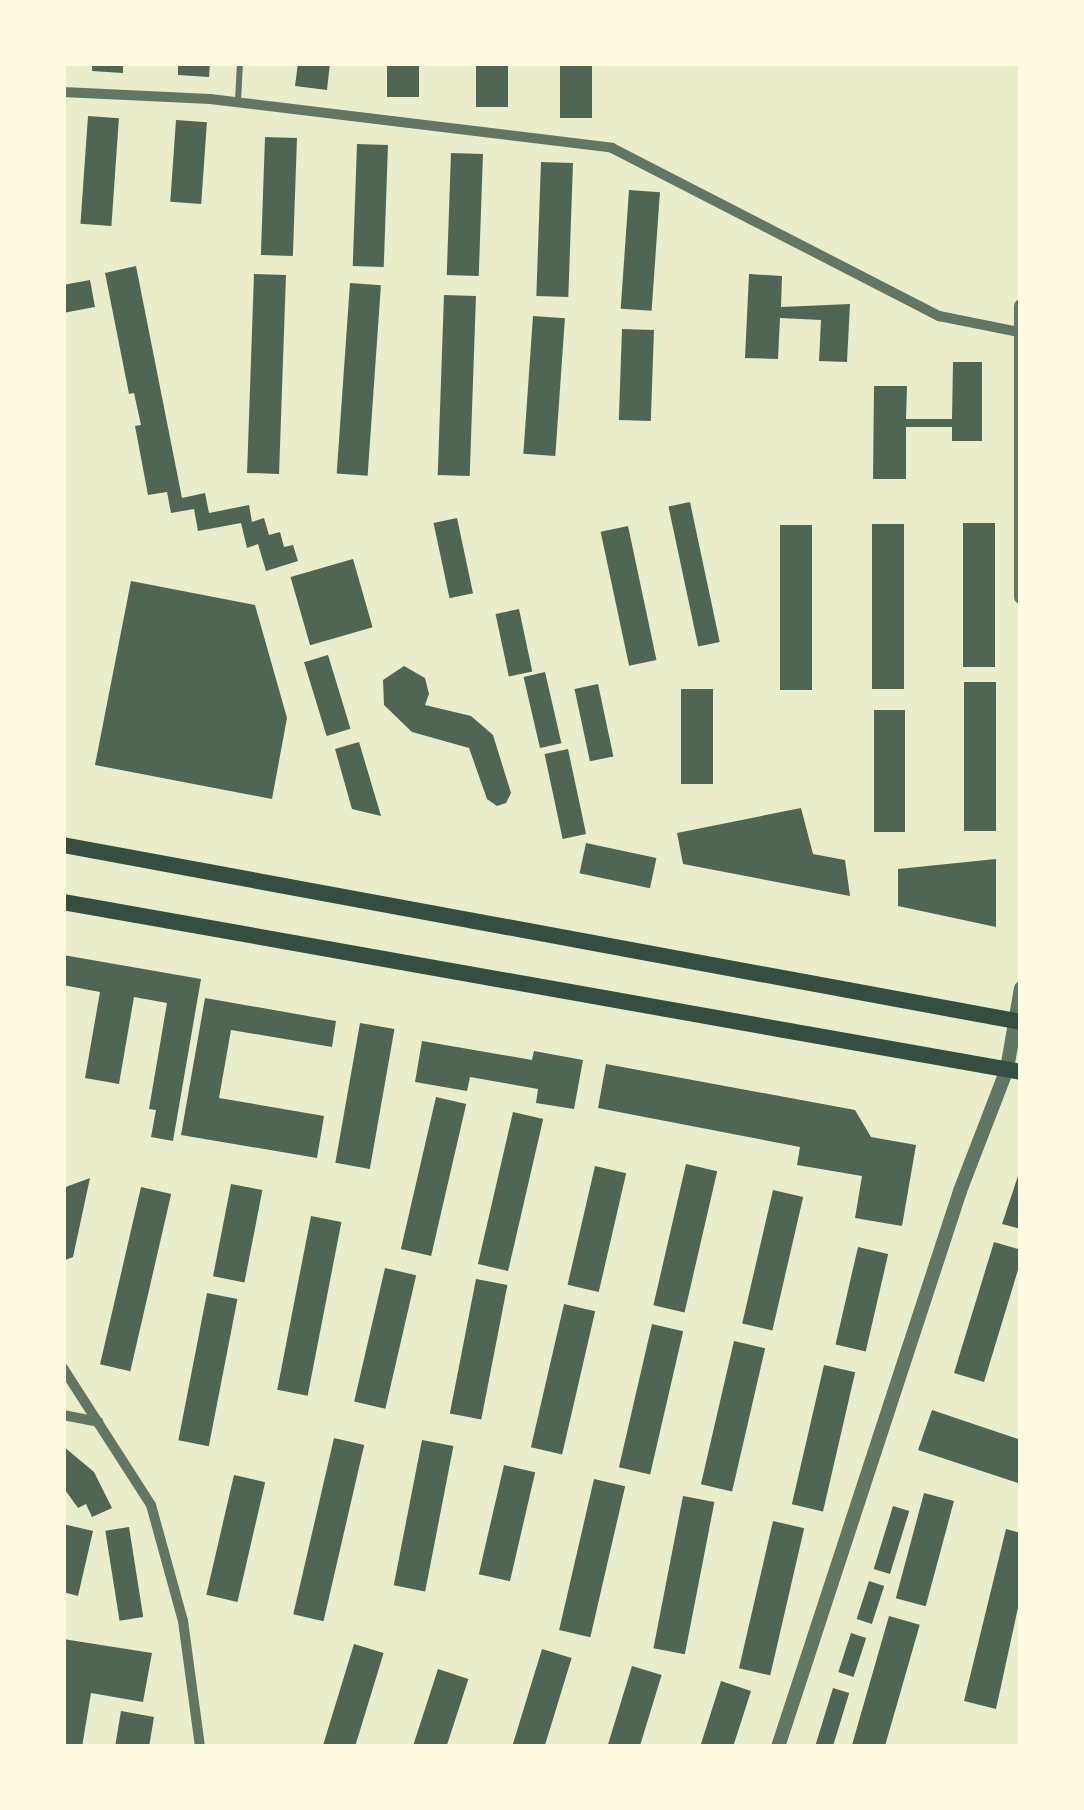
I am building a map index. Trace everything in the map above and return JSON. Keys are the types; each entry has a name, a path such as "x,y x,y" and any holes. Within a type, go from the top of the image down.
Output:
{"main road":[{"path":"63,845 1019,1021"},
{"path":"63,902 1014,1070"}],"street":[{"path":"63,92 238,102 612,148 939,316 1019,332"},
{"path":"1021,306 1021,598"},
{"path":"778,1747 960,1191 1014,1070 1021,988"},
{"path":"63,1368 151,1505 183,1621 200,1747"},
{"path":"63,1415 98,1422"}],"lane":[{"path":"238,102 240,63"}],"building":[{"path":"92,63 123,63 123,73 92,71"},
{"path":"178,63 210,63 209,77 178,75"},
{"path":"298,63 330,63 327,90 295,86"},
{"path":"387,63 419,63 419,97 387,97"},
{"path":"476,63 508,63 508,107 476,107"},
{"path":"560,63 592,63 592,118 560,118"},
{"path":"88,116 119,118 111,226 80,224"},
{"path":"176,120 207,122 201,204 170,202"},
{"path":"265,137 297,138 293,256 261,255"},
{"path":"357,144 388,145 384,267 353,266"},
{"path":"451,153 483,154 479,276 447,275"},
{"path":"541,162 573,163 568,297 536,296"},
{"path":"629,190 660,192 652,311 621,309"},
{"path":"136,266 182,498 205,493 209,513 249,505 252,522 264,518 269,535 280,532 284,547 293,545 298,561 266,571 258,544 247,548 241,523 198,531 194,509 171,513 167,492 148,495 135,426 141,425 134,393 129,394 105,273"},
{"path":"254,274 286,275 279,474 247,473"},
{"path":"749,274 782,276 781,307 850,304 847,362 819,361 821,320 780,318 778,359 745,358"},
{"path":"90,280 95,307 63,313 63,285"},
{"path":"350,283 381,285 368,476 337,474"},
{"path":"444,295 476,296 470,476 438,475"},
{"path":"533,316 565,318 555,456 523,454"},
{"path":"622,329 654,330 651,421 619,420"},
{"path":"953,362 982,362 982,441 952,441 952,427 906,427 906,479 873,479 874,386 907,386 906,419 952,419"},
{"path":"690,502 720,642 698,646 668,507"},
{"path":"457,518 473,593 450,598 434,523"},
{"path":"963,523 995,523 995,667 963,667"},
{"path":"872,524 904,524 904,689 872,689"},
{"path":"780,525 812,525 812,690 780,690"},
{"path":"628,526 656,660 629,666 601,532"},
{"path":"353,559 373,627 310,645 291,577"},
{"path":"131,581 255,605 287,718 272,799 95,765"},
{"path":"519,609 532,672 509,677 496,614"},
{"path":"328,655 351,729 327,736 304,662"},
{"path":"404,666 425,678 429,694 425,705 471,716 493,735 511,793 506,803 497,806 487,799 469,748 412,732 384,705 383,680"},
{"path":"545,672 561,743 540,748 524,677"},
{"path":"964,682 996,682 996,831 964,831"},
{"path":"598,684 613,756 590,761 575,689"},
{"path":"681,689 713,689 713,784 681,784"},
{"path":"874,710 905,710 905,832 874,832"},
{"path":"359,742 381,816 352,809 335,749"},
{"path":"568,749 586,834 563,839 545,754"},
{"path":"801,808 813,854 845,860 850,896 683,864 677,833"},
{"path":"586,843 656,858 650,888 580,873"},
{"path":"996,859 996,927 898,906 898,869"},
{"path":"63,955 201,979 173,1141 151,1137 156,1110 149,1109 167,1003 134,997 119,1084 85,1078 100,992 63,985"},
{"path":"205,998 336,1021 332,1047 231,1030 219,1098 324,1116 317,1158 181,1135"},
{"path":"360,1023 394,1029 370,1169 335,1163"},
{"path":"422,1041 532,1060 534,1051 583,1060 574,1109 536,1103 538,1089 470,1077 467,1091 415,1082"},
{"path":"606,1064 855,1110 871,1137 916,1145 902,1226 855,1218 862,1176 797,1165 800,1147 598,1108"},
{"path":"436,1097 466,1104 431,1256 401,1249"},
{"path":"513,1112 543,1119 508,1271 478,1264"},
{"path":"686,1164 717,1171 685,1312 653,1305"},
{"path":"595,1166 626,1173 599,1292 568,1285"},
{"path":"1021,1167 1021,1229 1002,1224"},
{"path":"90,1178 73,1257 63,1261 63,1188"},
{"path":"231,1184 262,1190 244,1282 213,1276"},
{"path":"141,1187 171,1194 130,1371 100,1364"},
{"path":"773,1190 803,1197 772,1330 742,1323"},
{"path":"311,1216 341,1222 308,1396 277,1390"},
{"path":"994,1242 1021,1250 1021,1260 984,1382 954,1373"},
{"path":"858,1247 888,1254 866,1351 836,1344"},
{"path":"385,1268 416,1275 385,1409 354,1401"},
{"path":"476,1279 507,1285 481,1420 450,1413"},
{"path":"207,1293 237,1299 209,1446 178,1440"},
{"path":"564,1304 595,1311 562,1454 531,1447"},
{"path":"652,1324 683,1331 650,1474 619,1467"},
{"path":"734,1341 765,1348 732,1491 701,1484"},
{"path":"824,1365 855,1372 823,1512 792,1504"},
{"path":"932,1410 1021,1440 1021,1484 918,1450"},
{"path":"334,1438 364,1445 323,1621 293,1614"},
{"path":"422,1440 453,1446 425,1591 394,1585"},
{"path":"63,1446 94,1472 112,1508 92,1517 86,1504 78,1508 63,1487"},
{"path":"504,1465 535,1472 510,1581 479,1574"},
{"path":"234,1475 265,1482 238,1602 206,1595"},
{"path":"594,1479 625,1486 590,1637 559,1630"},
{"path":"924,1493 954,1501 926,1606 896,1598"},
{"path":"683,1496 714,1502 685,1654 653,1648"},
{"path":"893,1506 909,1511 890,1574 874,1569"},
{"path":"773,1521 804,1528 770,1675 739,1668"},
{"path":"63,1524 93,1531 78,1596 63,1592"},
{"path":"129,1527 143,1617 120,1621 105,1531"},
{"path":"1006,1529 1021,1533 1021,1594 996,1709 964,1701"},
{"path":"869,1581 884,1586 872,1624 857,1619"},
{"path":"889,1616 920,1625 885,1747 852,1747"},
{"path":"851,1633 866,1638 854,1677 838,1672"},
{"path":"63,1639 152,1653 143,1702 91,1693 82,1747 63,1747"},
{"path":"354,1644 384,1653 355,1747 323,1747"},
{"path":"542,1649 572,1658 544,1747 512,1747"},
{"path":"632,1666 662,1675 640,1747 607,1747"},
{"path":"438,1669 468,1679 446,1747 413,1747"},
{"path":"721,1681 751,1691 733,1747 700,1747"},
{"path":"833,1688 849,1693 833,1747 815,1747"},
{"path":"121,1711 154,1717 149,1747 115,1747"}]}
